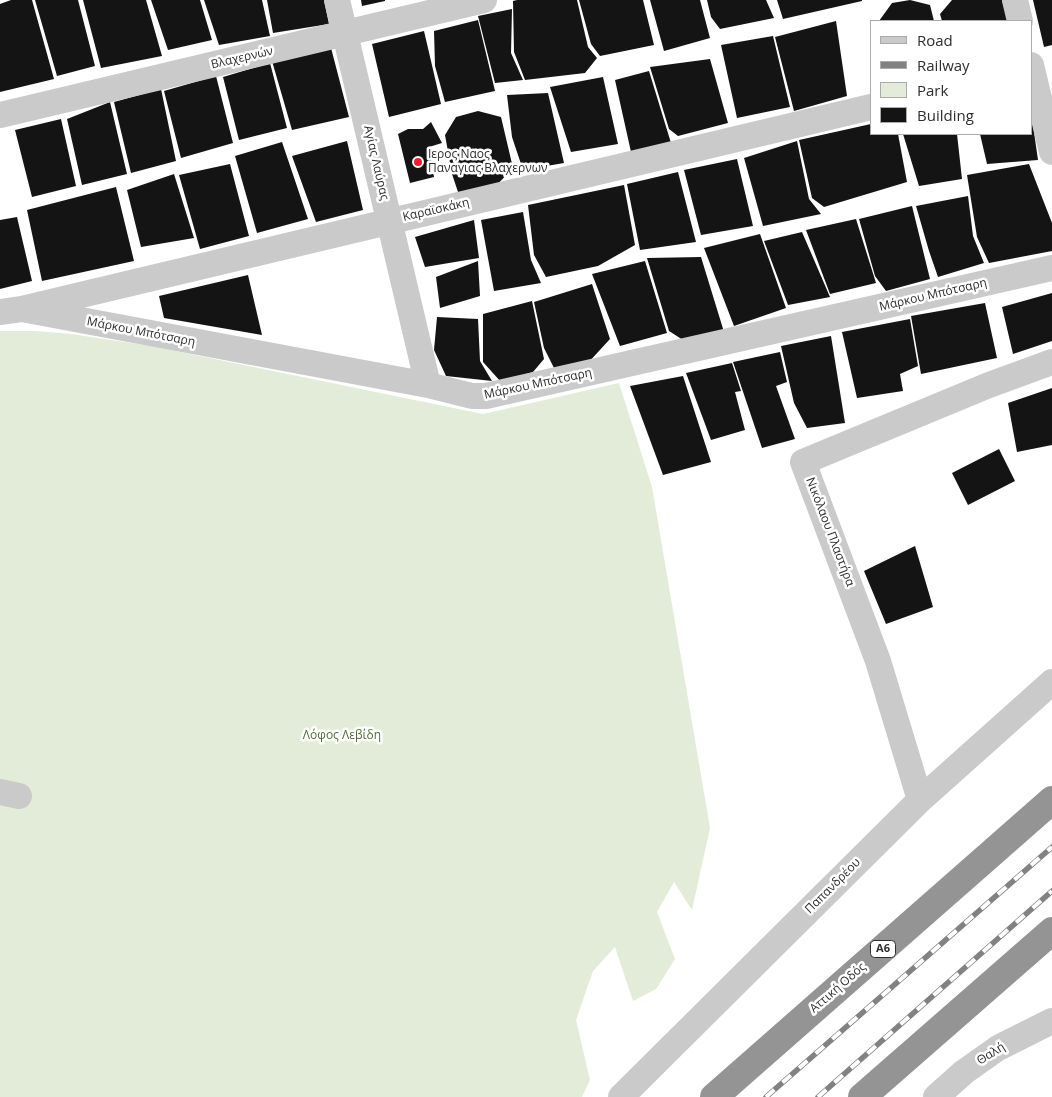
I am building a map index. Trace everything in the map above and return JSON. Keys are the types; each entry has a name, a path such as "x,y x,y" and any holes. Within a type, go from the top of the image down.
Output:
{"highway":[{"name":"Αττική Οδός","path":"714,1097 1052,800"},
{"path":"862,1097 1052,931"}],"street":[{"name":"Αγίας Λαύρας","path":"337,0 428,385"},
{"name":"Βλαχερνών","path":"0,115 484,0"},
{"path":"1015,0 1020,20"},
{"path":"1036,66 1052,152"},
{"name":"Καραϊσκάκη","path":"11,311 870,107"},
{"name":"Μάρκου Μπότσαρη","path":"11,311 428,385 472,396 486,396 1052,268"},
{"name":"Νικόλαου Πλαστήρα","path":"920,800 878,661 803,462 988,385 1052,362"},
{"name":"Παπανδρέου","path":"621,1097 920,800 1052,682"},
{"name":"Θαλή","path":"936,1097 964,1072 998,1048 1052,1021"}],"green space":[{"name":"Λόφος Λεβίδη","path":"0,331 36,331 71,334 151,346 483,414 619,383 652,487 710,828 692,910 674,882 657,912 675,959 656,989 633,1001 615,947 593,971 576,1020 590,1080 582,1097 0,1097"}],"building":[{"path":"11,0 32,0 54,79 0,92 0,4"},
{"path":"35,0 78,0 95,66 57,76"},
{"path":"83,0 146,0 162,56 101,68"},
{"path":"151,0 200,0 212,40 168,50"},
{"path":"204,0 262,0 270,36 219,45"},
{"path":"267,0 324,0 329,24 273,33"},
{"path":"361,0 385,0 385,1 362,6"},
{"path":"577,0 588,47 597,58 585,73 525,80 514,52 513,1"},
{"path":"579,0 643,0 654,45 600,56 591,44"},
{"path":"650,0 700,0 710,38 664,51"},
{"path":"707,0 766,0 774,18 720,29 711,17"},
{"path":"777,0 862,0 862,1 783,19"},
{"path":"910,0 930,5 934,20 880,20 892,3"},
{"path":"952,0 1002,0 1008,20 942,20 940,14"},
{"path":"1033,0 1052,0 1052,45 1044,47"},
{"path":"512,9 511,53 523,80 495,83 478,16"},
{"path":"478,20 495,91 445,102 435,66 434,31"},
{"path":"836,21 847,96 794,111 775,37"},
{"path":"424,31 441,104 389,117 372,44"},
{"path":"773,36 790,107 737,118 721,45"},
{"path":"330,44 349,117 292,130 272,61"},
{"path":"710,59 728,123 678,136 669,129 650,67"},
{"path":"270,63 287,128 239,140 223,77"},
{"path":"649,71 671,143 631,152 615,80"},
{"path":"216,76 233,143 181,158 164,91"},
{"path":"603,77 618,144 571,152 550,87"},
{"path":"161,89 176,161 131,173 114,102"},
{"path":"548,93 564,163 523,170 512,137 507,95"},
{"path":"110,102 127,174 82,185 67,119"},
{"path":"478,111 501,117 513,168 493,189 459,195 452,174 445,135 456,117"},
{"path":"1032,118 1038,160 987,164 980,135 1032,135"},
{"path":"61,119 76,186 32,197 15,130"},
{"name":"Ιερος Ναος Παναγιας Βλαχερνων","path":"431,122 442,143 429,147 434,177 410,183 398,134 408,129 423,129"},
{"path":"870,124 870,135 898,135 907,182 824,207 812,198 799,140"},
{"path":"903,135 957,135 962,179 919,186"},
{"path":"347,141 363,210 316,222 292,156"},
{"path":"797,141 809,199 821,214 763,226 744,158"},
{"path":"282,142 308,219 257,233 235,156"},
{"path":"737,159 753,226 701,235 684,170"},
{"path":"230,164 249,236 200,249 179,175"},
{"path":"1029,164 1052,223 1052,251 989,263 977,237 967,175"},
{"path":"678,172 696,242 640,250 627,184"},
{"path":"174,174 194,238 141,247 127,190"},
{"path":"624,185 635,245 598,266 546,277 534,255 528,205"},
{"path":"116,187 134,261 42,281 27,210"},
{"path":"968,196 973,236 984,263 938,277 916,206"},
{"path":"912,206 930,279 886,291 875,276 859,219"},
{"path":"523,212 531,260 541,283 494,291 481,220"},
{"path":"17,217 32,281 0,289 0,220"},
{"path":"856,219 876,283 830,294 806,230"},
{"path":"474,220 479,258 425,267 415,237"},
{"path":"802,232 830,297 788,305 764,241"},
{"path":"760,234 786,308 734,326 704,248"},
{"path":"701,257 724,332 683,340 669,331 647,258"},
{"path":"478,261 480,296 440,308 436,277"},
{"path":"645,261 667,333 620,346 592,274"},
{"path":"248,275 262,335 164,318 159,296"},
{"path":"592,284 610,339 587,364 555,370 544,348 534,302"},
{"path":"1052,293 1052,341 1013,354 1002,307"},
{"path":"532,301 544,359 533,372 501,382 483,362 483,314"},
{"path":"985,303 997,358 921,374 911,316"},
{"path":"437,317 478,319 480,361 492,381 446,376 434,350"},
{"path":"910,319 918,366 900,374 903,391 857,398 842,332"},
{"path":"831,336 845,423 807,428 794,403 781,346"},
{"path":"780,352 787,382 776,386 795,439 762,448 733,362"},
{"path":"732,363 741,391 735,392 745,430 711,440 686,373"},
{"path":"683,376 711,462 663,475 630,386"},
{"path":"1052,388 1052,445 1017,452 1008,403"},
{"path":"999,449 1015,481 968,505 952,473"},
{"path":"915,546 933,607 886,624 864,571"}],"railway":[{"path":"766,1097 1052,847"},
{"path":"818,1097 1052,891"}],"place":[{"name":"Ιερος Ναος Παναγιας Βλαχερνων","path":"418,162"}]}
